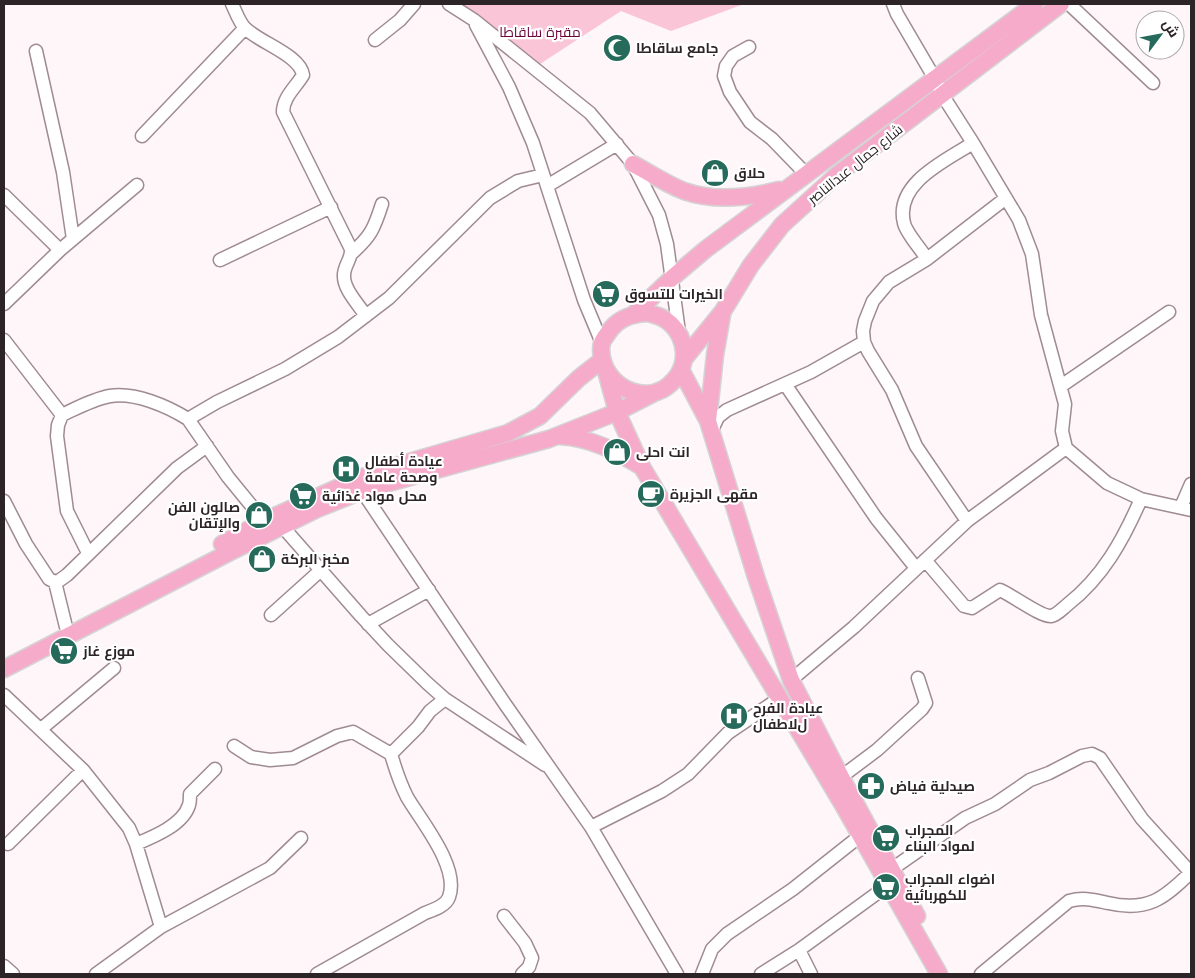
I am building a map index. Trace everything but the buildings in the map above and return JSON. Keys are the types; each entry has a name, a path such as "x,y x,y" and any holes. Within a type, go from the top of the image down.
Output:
{"main road":[{"name":"شارع جمال عبدالناصر","path":"634,314 706,249 1035,4"},
{"name":"شارع جمال عبدالناصر","path":"682,364 722,311 751,265 782,225 838,174 943,96 1061,4"},
{"path":"633,164 685,191 702,195 729,198 759,195 788,187"},
{"path":"709,427 715,355 722,311"},
{"path":"4,669 317,509 362,491 558,435 617,412 654,393 670,384 682,364 684,347 679,332 659,316 647,313 634,314 622,318 602,342 604,365 617,412 642,467 780,698 939,974"},
{"path":"682,364 709,427 756,577 791,680 841,777 950,974"},
{"path":"604,365 613,380 626,390 643,394 654,393"},
{"path":"4,658 264,521 355,480 385,469 508,433 540,416 579,378 604,365"},
{"path":"558,435 596,442 642,467"}],"street":[{"path":"232,4 245,28 262,41 297,62 302,68 303,74 287,96 282,112 351,248 351,254 343,274 344,280 366,316"},
{"path":"375,40 400,20 414,4"},
{"path":"449,4 474,20 590,113 633,164 659,215 667,244 679,332"},
{"path":"893,4 943,96 1019,220 1032,254 1041,315 1065,404 1062,431 1066,448 1108,483 1141,499 1186,508 1191,484"},
{"path":"1069,4 1154,83"},
{"path":"474,20 509,87 533,142 584,300 602,342"},
{"path":"142,136 245,28"},
{"path":"750,47 733,56 726,66 724,76 730,92 750,122 772,139 806,174"},
{"path":"36,51 63,172 73,239"},
{"path":"927,259 904,223 903,206 906,197 916,181 973,143"},
{"path":"188,419 321,348 366,316 390,298 490,198 518,181 545,181 617,144"},
{"path":"4,304 60,250 137,185"},
{"path":"4,195 60,250"},
{"path":"967,521 916,446 892,390 868,352 864,342 863,331 873,301 889,282 927,259 1006,198"},
{"path":"351,254 367,240 382,204"},
{"path":"220,260 331,207"},
{"path":"1061,386 1169,312"},
{"path":"4,340 62,415"},
{"path":"709,427 727,410 811,372 864,342"},
{"path":"785,384 876,518 964,606 972,608 1000,590 1044,615 1051,616 1057,613 1081,594 1101,572 1112,556 1141,499"},
{"path":"88,553 67,511 57,436 58,425 62,415 92,401 110,396 123,396 156,404 188,419 228,476 264,521"},
{"path":"54,582 67,574 177,468 206,446"},
{"path":"791,680 854,627 967,521 1066,448"},
{"path":"362,491 591,827 677,974"},
{"path":"4,501 26,544 49,579 54,582 66,627"},
{"path":"282,526 368,624 445,699 552,770"},
{"path":"271,615 321,570"},
{"path":"368,624 428,590"},
{"path":"41,729 114,668"},
{"path":"841,777 877,750 922,709 926,703 918,678"},
{"path":"4,695 83,770 129,828 136,844 161,927"},
{"path":"591,827 682,778 728,732 780,698"},
{"path":"391,754 418,727 430,711 445,699"},
{"path":"234,746 251,757 270,760 292,758 337,736 353,732 391,754 396,773 406,796 441,852 446,865 451,888 449,899 438,908 425,913 317,974"},
{"path":"892,869 965,818 995,804 1030,780 1049,773 1082,756 1092,754 1100,758 1142,818 1191,872 1172,891 1139,906 1126,907 1088,899 1069,901 980,974"},
{"path":"136,844 164,832 181,818 189,806 190,794 215,769"},
{"path":"8,844 83,770"},
{"path":"702,974 712,949 726,934 793,889 860,836"},
{"path":"96,974 161,927 270,868 301,838"},
{"path":"761,974 799,950 887,886"},
{"path":"504,916 525,943 532,958 529,967 522,974"},
{"path":"799,950 811,974"},
{"path":"4,966 13,974"}],"green space":[{"name":"مقبرة ساقاطا","path":"458,4 744,4 671,31 621,11 537,66"}],"place":[{"name":"جامع ساقاطا","path":"617,48"},
{"name":"حلاق","path":"715,173"},
{"name":"الخيرات للتسوق","path":"606,294"},
{"name":"انت احلى","path":"617,452"},
{"name":"عيادة أطفال وصحة عامة","path":"346,469"},
{"name":"مقهى الجزيرة","path":"651,494"},
{"name":"محل مواد غذائية","path":"303,496"},
{"name":"صالون الفن والإتقان","path":"259,515"},
{"name":"مخبز البركة","path":"262,559"},
{"name":"موزع غاز","path":"64,651"},
{"name":"عيادة الفرح لﻻطفال","path":"734,716"},
{"name":"صيدلية فياض","path":"871,786"},
{"name":"المجراب لمواد البناء","path":"886,838"},
{"name":"اضواء المجراب للكهربائية","path":"886,887"}]}
